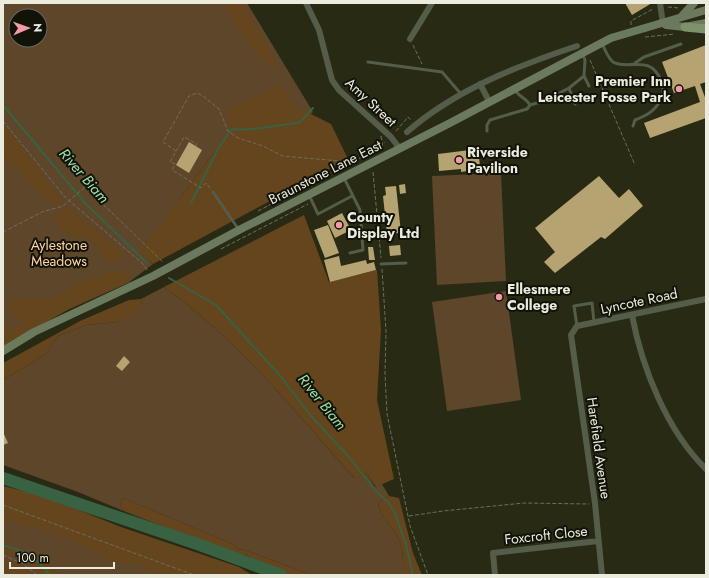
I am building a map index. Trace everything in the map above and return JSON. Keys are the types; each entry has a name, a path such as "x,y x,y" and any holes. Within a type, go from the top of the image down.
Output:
{"main road":[{"path":"685,27 706,29"}],"street":[{"name":"Amy Street","path":"306,3 320,30 332,80 339,90 391,137 400,149"},
{"path":"410,39 432,3"},
{"path":"680,18 694,3"},
{"path":"660,6 663,24"},
{"name":"Braunstone Lane East","path":"3,351 34,332 153,276 343,176 400,149 514,88 586,56 602,43 630,32 663,24 706,10"},
{"name":"Braunstone Lane East","path":"663,24 685,27 706,23"},
{"path":"406,132 435,108 480,84 540,59 577,46"},
{"path":"480,84 489,101"},
{"name":"Lyncote Road","path":"577,326 706,299"},
{"path":"632,315 643,358 662,403 687,445 706,469"},
{"name":"Harefield Avenue","path":"577,326 571,335 595,503 602,575"},
{"name":"Foxcroft Close","path":"496,575 493,553 598,542"}],"lane":[{"path":"602,43 612,61 620,64 643,64 658,74 664,91 657,106 650,114 635,120 633,126"},
{"path":"635,63 644,57 681,44"},
{"path":"586,56 584,76 589,86"},
{"path":"368,62 442,72 461,94"},
{"path":"487,131 487,125 490,120 527,109 530,105 544,101 569,88 584,76"},
{"path":"514,88 517,94 527,100 530,105"},
{"path":"569,88 575,104"},
{"path":"343,176 360,210 363,250 350,253"},
{"path":"212,192 239,230"},
{"path":"309,195 318,214 352,196"},
{"path":"381,264 406,263"},
{"path":"577,326 574,306 592,303 594,322"}],"path":[{"path":"652,9 653,3"},
{"path":"630,32 631,21 649,13 652,9 660,6 680,8"},
{"path":"410,39 423,69"},
{"path":"586,56 635,165"},
{"path":"176,151 163,142 189,96 193,93 203,96 219,109 228,131 231,134 263,146 282,156 352,162"},
{"path":"255,212 352,162 381,145 391,137 408,117 416,124"},
{"path":"3,121 70,202 142,263 153,276"},
{"path":"380,127 381,145 387,155"},
{"path":"195,146 197,144 184,136 170,162 175,164 172,170 201,188 206,183 212,192"},
{"path":"373,170 386,330 385,374 388,414 413,538 428,575"},
{"path":"3,232 42,212 63,206 70,202 85,187 164,263 159,266"},
{"path":"408,517 443,511 524,503 595,503"},
{"path":"3,505 194,575"},
{"path":"3,555 23,564 37,575"}],"green space":[{"name":"Aylestone Meadows","path":"3,3 247,3 313,112 299,123 232,129 180,198 149,261 153,264 128,283 67,310 3,347"},
{"path":"501,173 506,281 437,285 432,176"},
{"path":"164,287 217,330 265,377 354,478 366,473 375,487 382,484 389,496 378,502 379,507 383,516 400,542 403,556 403,575 312,575 245,550 236,549 235,545 123,498 120,506 126,512 78,492 3,465 3,380 46,354 58,336 86,325 117,322 142,306 141,299"},
{"path":"506,291 521,400 447,411 432,302"},
{"path":"3,510 180,575 3,575"}],"shaded area":[{"path":"222,3 244,3 276,63 274,67 266,62 252,47 238,29"},
{"path":"280,84 293,105 331,124 348,159 153,264 139,252 232,129 226,110"},
{"path":"3,123 64,203 52,204 31,186 3,156"},
{"path":"69,208 122,252 124,254 123,258 108,261 103,258 98,247 87,238 73,237 55,223 55,214 58,211"},
{"path":"304,215 329,282 377,270 381,330 377,400 394,479 376,487 366,473 355,479 265,377 217,330 164,287"},
{"path":"118,271 129,273 132,280 67,310 3,347 3,333 25,322 13,317 10,308 12,297 30,300 49,298 61,294 73,285 84,280 100,274"},
{"path":"141,299 142,306 134,315 117,322 86,325 58,336 46,354 3,380 3,363 80,321 129,300"},
{"path":"3,486 44,496 121,527 239,567 252,575 160,575 132,563 113,563 68,539 47,531 3,521"},
{"path":"389,496 399,498 413,553 422,575 403,575 403,556 400,542 383,516 378,502"},
{"path":"123,498 235,545 236,549 245,550 312,575 288,575 266,567 248,556 213,546 126,512 120,506"},
{"path":"3,543 40,556 58,575 40,575 23,561 3,552"},
{"path":"3,558 21,566 32,575 3,575"}],"building":[{"path":"625,3 652,3 632,15"},
{"name":"Premier Inn Leicester Fosse Park","path":"706,45 706,82 700,84 706,100 706,118 650,138 644,123 700,102 695,86 674,93 662,62"},
{"path":"189,142 202,150 189,173 176,165"},
{"name":"Riverside Pavilion","path":"478,149 480,166 474,167 475,170 461,172 461,169 439,171 438,154"},
{"path":"599,176 619,198 629,189 643,206 605,239 601,237 555,273 544,262 555,252 535,228"},
{"path":"405,184 406,193 400,194 399,185"},
{"path":"396,186 401,233 387,234 383,196 386,195 385,187"},
{"name":"County Display Ltd","path":"342,213 351,230 335,238 327,221"},
{"path":"328,225 339,253 325,258 314,230"},
{"path":"400,245 401,255 390,256 389,246"},
{"path":"368,247 373,247 375,260 369,260"},
{"path":"339,256 341,266 366,260 367,264 374,262 376,270 330,282 324,260"},
{"path":"124,356 130,362 122,371 116,366"},
{"path":"3,432 8,443 3,445"}],"waterway":[{"name":"River Biam","path":"3,105 85,203 147,263"},
{"path":"191,203 219,147 232,129 256,129 299,123 313,108"},
{"name":"River Biam","path":"169,278 216,305 283,379 310,415 348,456 376,491 388,502 395,513 406,545 413,575"},
{"name":"River Biam","path":"3,478 200,545 281,575"},
{"path":"3,545 31,554 50,575"}],"place":[{"name":"Premier Inn Leicester Fosse Park","path":"679,89"},
{"name":"Riverside Pavilion","path":"459,160"},
{"name":"County Display Ltd","path":"339,225"},
{"name":"Ellesmere College","path":"499,297"}]}
